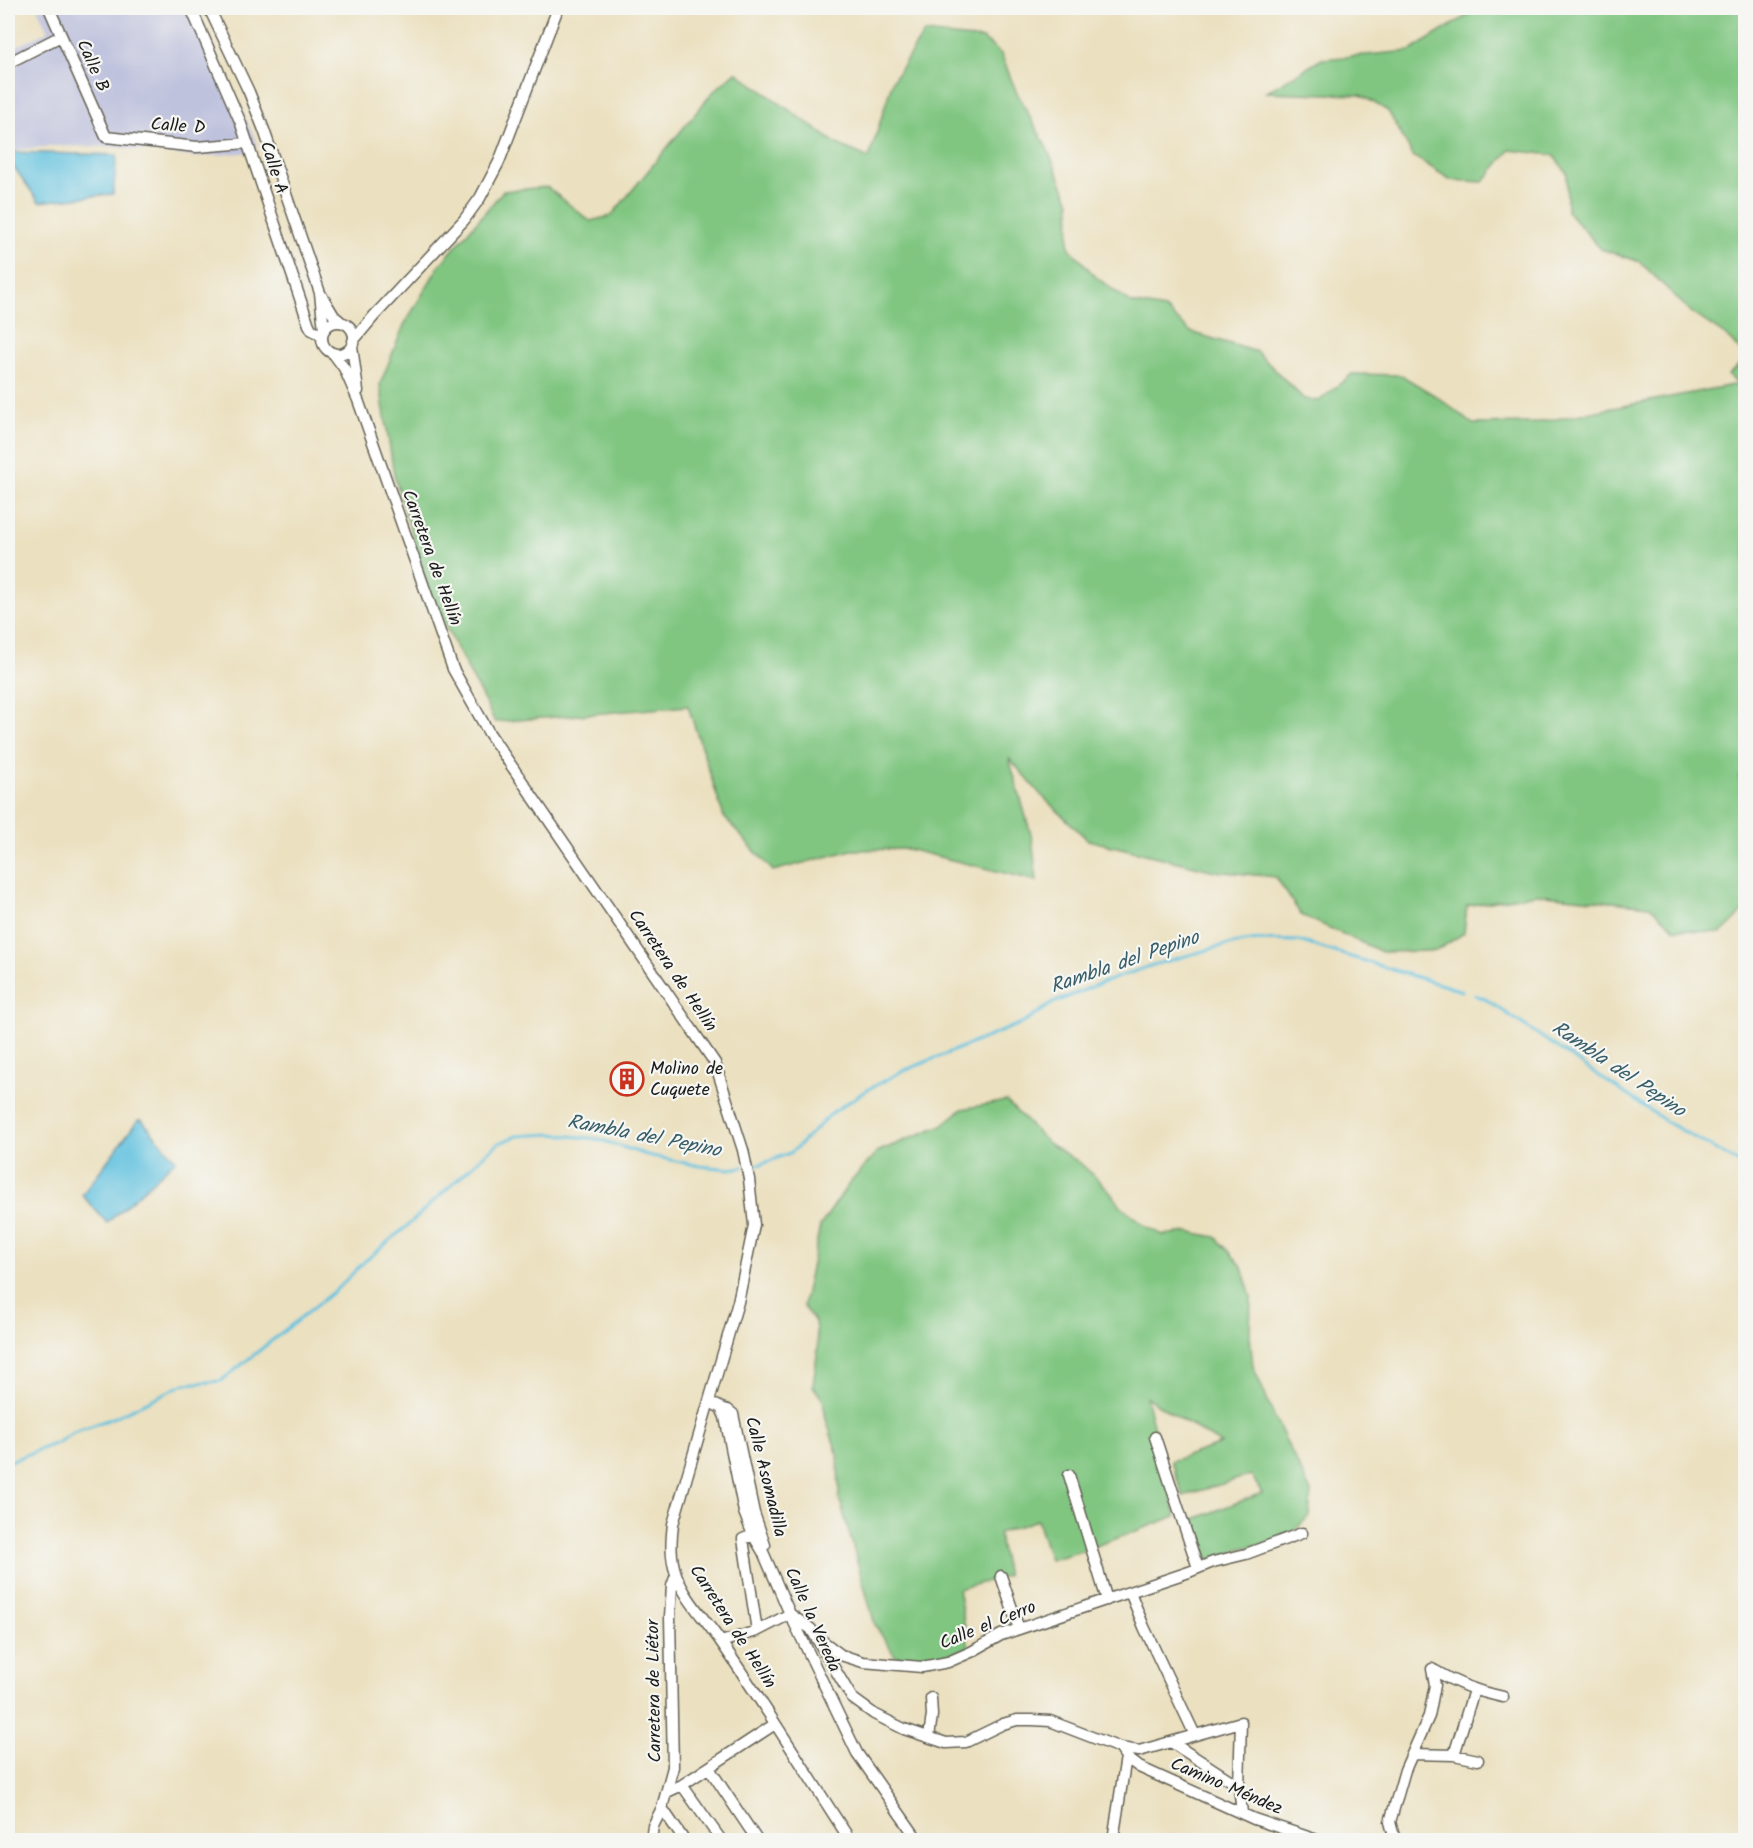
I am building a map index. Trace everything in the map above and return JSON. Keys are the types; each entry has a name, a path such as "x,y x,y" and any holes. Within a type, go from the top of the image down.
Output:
{"street":[{"name":"Calle B","path":"49,8 106,137"},
{"name":"Calle A","path":"191,8 240,121 312,330 323,333"},
{"name":"Carretera de Hellín","path":"208,8 249,92 320,293 334,316 352,331 358,400"},
{"path":"333,353 344,353 374,316 464,220 480,198 499,162 558,8"},
{"path":"10,62 61,36"},
{"name":"Calle D","path":"106,137 198,147 247,143"},
{"name":"Carretera de Hellín","path":"320,293 324,346 333,353 344,368 358,400 453,669 489,733 715,1063 743,1150 749,1179 753,1226 738,1302 673,1524 671,1541 676,1575 850,1840"},
{"path":"323,333 332,323 344,323 374,316"},
{"path":"710,1402 721,1408"},
{"name":"Calle la Vereda","path":"721,1408 725,1417 744,1512 753,1535 768,1561 790,1614 857,1753 918,1840"},
{"name":"Calle Asomadilla","path":"721,1408 733,1414 754,1513 768,1561"},
{"path":"1155,1437 1198,1568"},
{"path":"1069,1475 1107,1600"},
{"name":"Calle el Cerro","path":"790,1614 835,1651 852,1658 863,1662 922,1667 948,1662 1001,1635 1213,1562 1246,1554 1302,1533"},
{"name":"Calle Asomadilla","path":"753,1535 743,1539 757,1631"},
{"name":"Carretera de Liétor","path":"651,1840 653,1826 662,1808 674,1767 670,1617 672,1586 676,1575"},
{"path":"1001,1576 1019,1629"},
{"path":"1130,1592 1195,1735"},
{"path":"721,1642 757,1631 790,1614"},
{"path":"814,1634 852,1698 874,1714 904,1729 946,1743 966,1742 1003,1724 1017,1720 1032,1720 1050,1722 1123,1753 1139,1751 1241,1722 1239,1786 1242,1813"},
{"path":"1395,1840 1390,1822 1405,1770 1429,1716 1435,1685 1432,1669 1454,1683 1503,1697"},
{"path":"1454,1755 1473,1690"},
{"path":"929,1737 932,1715 931,1698"},
{"path":"667,1792 682,1785 775,1724"},
{"path":"1171,1742 1239,1786"},
{"path":"1113,1840 1123,1753"},
{"name":"Camino Méndez","path":"1123,1753 1139,1767 1242,1813 1317,1840"},
{"path":"1412,1754 1454,1755 1478,1760"},
{"path":"709,1768 757,1840"},
{"path":"682,1785 721,1840"},
{"path":"662,1808 684,1840"}],"shaded area":[{"path":"37,8 197,8 257,144 254,152 194,157 115,147 52,146 8,151 8,51 48,31"}],"green space":[{"path":"1479,8 1745,8 1745,355 1725,335 1691,312 1640,262 1601,249 1567,211 1567,173 1553,155 1510,150 1483,182 1451,180 1413,156 1388,111 1361,95 1266,92 1322,59 1410,51"},
{"path":"924,33 983,39 1001,54 1016,91 1046,146 1070,202 1069,247 1096,277 1131,303 1165,309 1191,332 1257,352 1304,399 1319,401 1352,374 1401,375 1436,396 1473,424 1535,423 1738,384 1728,375 1745,360 1746,776 1739,776 1746,821 1745,910 1721,933 1675,929 1650,906 1536,894 1467,906 1464,933 1436,951 1382,952 1301,915 1276,877 1215,871 1088,840 1042,796 1009,758 1032,838 1037,881 907,849 852,850 773,871 724,817 688,706 495,722 432,600 394,475 380,384 404,325 439,266 503,191 547,187 590,221 611,216 713,92 736,72 837,144 869,158 893,80"},
{"path":"1006,1101 1048,1143 1079,1162 1104,1185 1122,1207 1145,1226 1163,1235 1188,1232 1216,1237 1241,1265 1251,1296 1250,1336 1253,1366 1311,1492 1309,1516 1294,1531 1274,1543 1242,1548 1210,1561 1189,1521 1262,1493 1251,1475 1183,1496 1171,1461 1221,1444 1146,1397 1176,1516 1085,1550 1050,1560 1037,1520 998,1533 1007,1576 958,1589 969,1648 921,1661 895,1656 875,1625 839,1497 838,1456 826,1419 823,1400 813,1386 818,1347 815,1322 803,1306 820,1226 848,1185 877,1152 942,1125 962,1109"}],"water":[{"path":"8,152 117,155 113,194 39,202 8,159"},
{"path":"138,1120 142,1120 176,1160 107,1223 82,1195"}],"waterway":[{"name":"Rambla del Pepino","path":"750,1166 762,1164 792,1152 833,1112 901,1072 1027,1021 1051,1004 1096,985 1153,965 1225,945 1258,940 1299,941 1462,991"},
{"name":"Rambla del Pepino","path":"1475,995 1487,1000 1667,1122 1746,1167"},
{"name":"Rambla del Pepino","path":"8,1462 59,1442 74,1432 113,1418 184,1384 221,1381 338,1288 365,1261 499,1143 517,1136 552,1134 598,1139 647,1155 700,1166 730,1169 743,1167"}],"place":[{"name":"Molino de Cuquete","path":"627,1079"}]}
